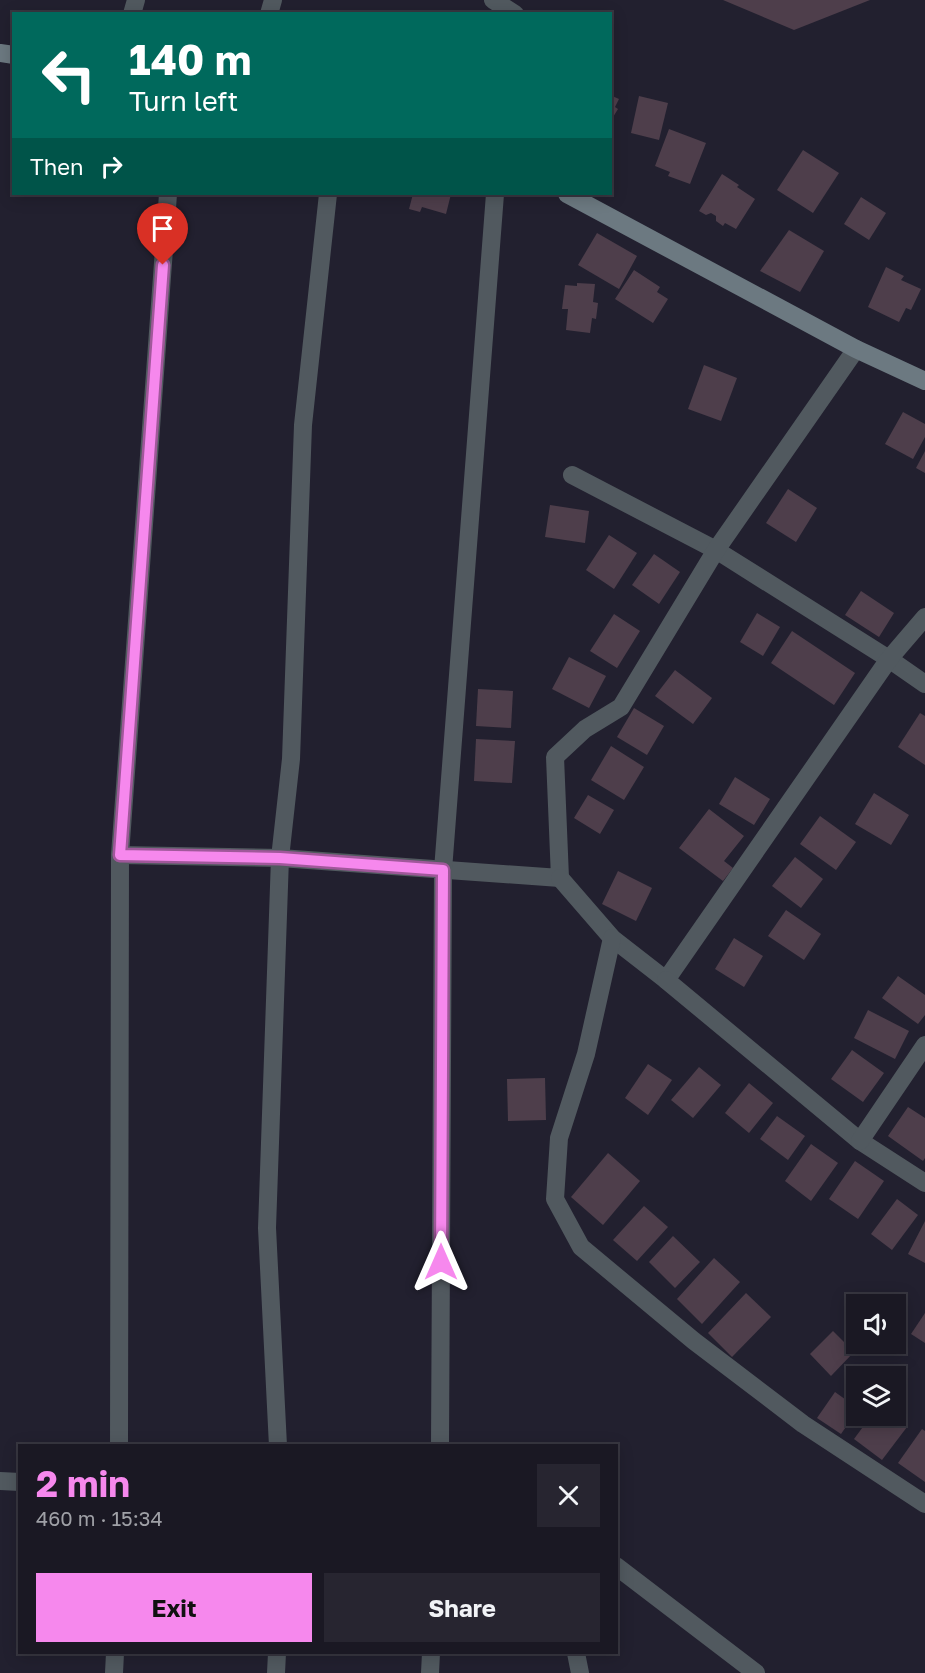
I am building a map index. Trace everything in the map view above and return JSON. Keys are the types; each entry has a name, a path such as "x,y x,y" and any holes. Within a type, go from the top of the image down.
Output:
{"street":[{"path":"493,0 512,12"},
{"path":"120,1444 120,855 168,195"},
{"path":"278,1444 267,1228 280,858 291,759 303,426 328,195"},
{"path":"440,1444 443,870 495,195"},
{"path":"569,195 856,349 925,381"},
{"path":"856,349 716,550 621,707 585,729 555,757 560,878 612,938 860,1141 925,1183"},
{"path":"572,475 716,550 925,684"},
{"path":"666,980 889,659 925,616"},
{"path":"120,855 280,858 560,878"},
{"path":"612,938 586,1054 559,1138 555,1199 576,1238 581,1247 703,1348 803,1424 925,1504"},
{"path":"860,1141 925,1045"},
{"path":"0,1481 18,1482"},
{"path":"618,1568 756,1673"},
{"path":"114,1673 115,1654"},
{"path":"276,1673 277,1654"},
{"path":"430,1673 431,1654"},
{"path":"576,1654 580,1673"}],"building":[{"path":"723,0 870,0 794,30"},
{"path":"612,96 619,99 615,107 618,109 612,119"},
{"path":"639,96 668,103 659,140 631,133"},
{"path":"669,129 706,143 690,184 668,176 670,172 655,166"},
{"path":"803,150 839,173 813,213 777,190"},
{"path":"722,174 755,199 736,229 725,223 723,226 711,213 706,215 699,211"},
{"path":"413,195 451,195 446,214 422,207 420,212 409,209"},
{"path":"861,197 886,213 869,240 844,224"},
{"path":"789,230 824,251 800,292 760,271"},
{"path":"597,233 637,256 619,289 578,265"},
{"path":"886,267 904,276 901,280 921,289 911,310 906,308 899,322 868,307"},
{"path":"634,270 660,287 657,292 668,299 653,323 615,299"},
{"path":"577,283 595,284 593,302 598,303 596,319 592,318 590,333 566,330 568,309 562,309 565,285 577,286"},
{"path":"704,365 737,378 721,421 688,409"},
{"path":"903,412 925,424 925,437 913,459 885,444"},
{"path":"925,451 925,473 916,468"},
{"path":"788,489 817,508 796,542 766,523"},
{"path":"550,505 589,511 585,543 545,537"},
{"path":"609,535 637,553 614,589 586,570"},
{"path":"654,554 680,572 659,604 632,585"},
{"path":"861,591 894,613 879,637 845,615"},
{"path":"757,613 780,627 763,656 740,642"},
{"path":"614,614 640,631 617,668 590,651"},
{"path":"792,631 855,673 834,705 771,663"},
{"path":"569,657 606,676 589,708 552,689"},
{"path":"675,670 712,698 693,724 655,696"},
{"path":"478,689 513,691 511,728 476,726"},
{"path":"634,708 664,726 647,755 617,737"},
{"path":"920,713 925,716 925,765 898,747"},
{"path":"476,739 515,741 512,783 474,781"},
{"path":"611,746 644,767 624,800 591,780"},
{"path":"735,777 770,799 754,825 719,804"},
{"path":"874,793 909,815 891,845 855,824"},
{"path":"588,795 614,810 600,834 574,818"},
{"path":"709,809 744,836 724,861 733,868 723,881 679,848"},
{"path":"820,816 856,842 836,870 800,844"},
{"path":"795,857 823,879 801,908 772,886"},
{"path":"618,871 652,888 636,921 602,904"},
{"path":"786,910 821,934 804,960 768,936"},
{"path":"734,938 763,956 744,987 715,969"},
{"path":"898,976 925,995 925,1015 918,1024 882,998"},
{"path":"868,1010 909,1031 895,1059 854,1038"},
{"path":"852,1050 884,1073 863,1102 831,1079"},
{"path":"648,1064 672,1080 648,1115 625,1098"},
{"path":"699,1067 721,1085 693,1118 671,1100"},
{"path":"545,1078 546,1120 508,1121 507,1079"},
{"path":"749,1083 773,1103 749,1133 725,1113"},
{"path":"908,1107 925,1118 925,1158 923,1161 888,1136"},
{"path":"777,1116 805,1136 788,1160 760,1139"},
{"path":"811,1144 838,1163 811,1201 785,1181"},
{"path":"608,1153 640,1181 603,1225 571,1197"},
{"path":"855,1161 884,1181 858,1219 829,1199"},
{"path":"897,1199 918,1215 892,1250 871,1234"},
{"path":"644,1206 668,1227 637,1261 613,1240"},
{"path":"925,1221 925,1263 908,1254"},
{"path":"673,1236 700,1262 675,1288 649,1262"},
{"path":"714,1258 740,1282 702,1324 677,1299"},
{"path":"746,1293 771,1317 732,1357 708,1333"},
{"path":"925,1313 925,1343 911,1334"},
{"path":"833,1331 846,1344 846,1354 852,1354 831,1376 810,1354"},
{"path":"835,1392 846,1400 846,1426 841,1434 817,1418"},
{"path":"864,1426 907,1427 882,1460 854,1439"},
{"path":"922,1429 925,1431 925,1482 898,1463"}],"route":[{"path":"163,265 120,855 280,858 443,870 441,1262"}]}
